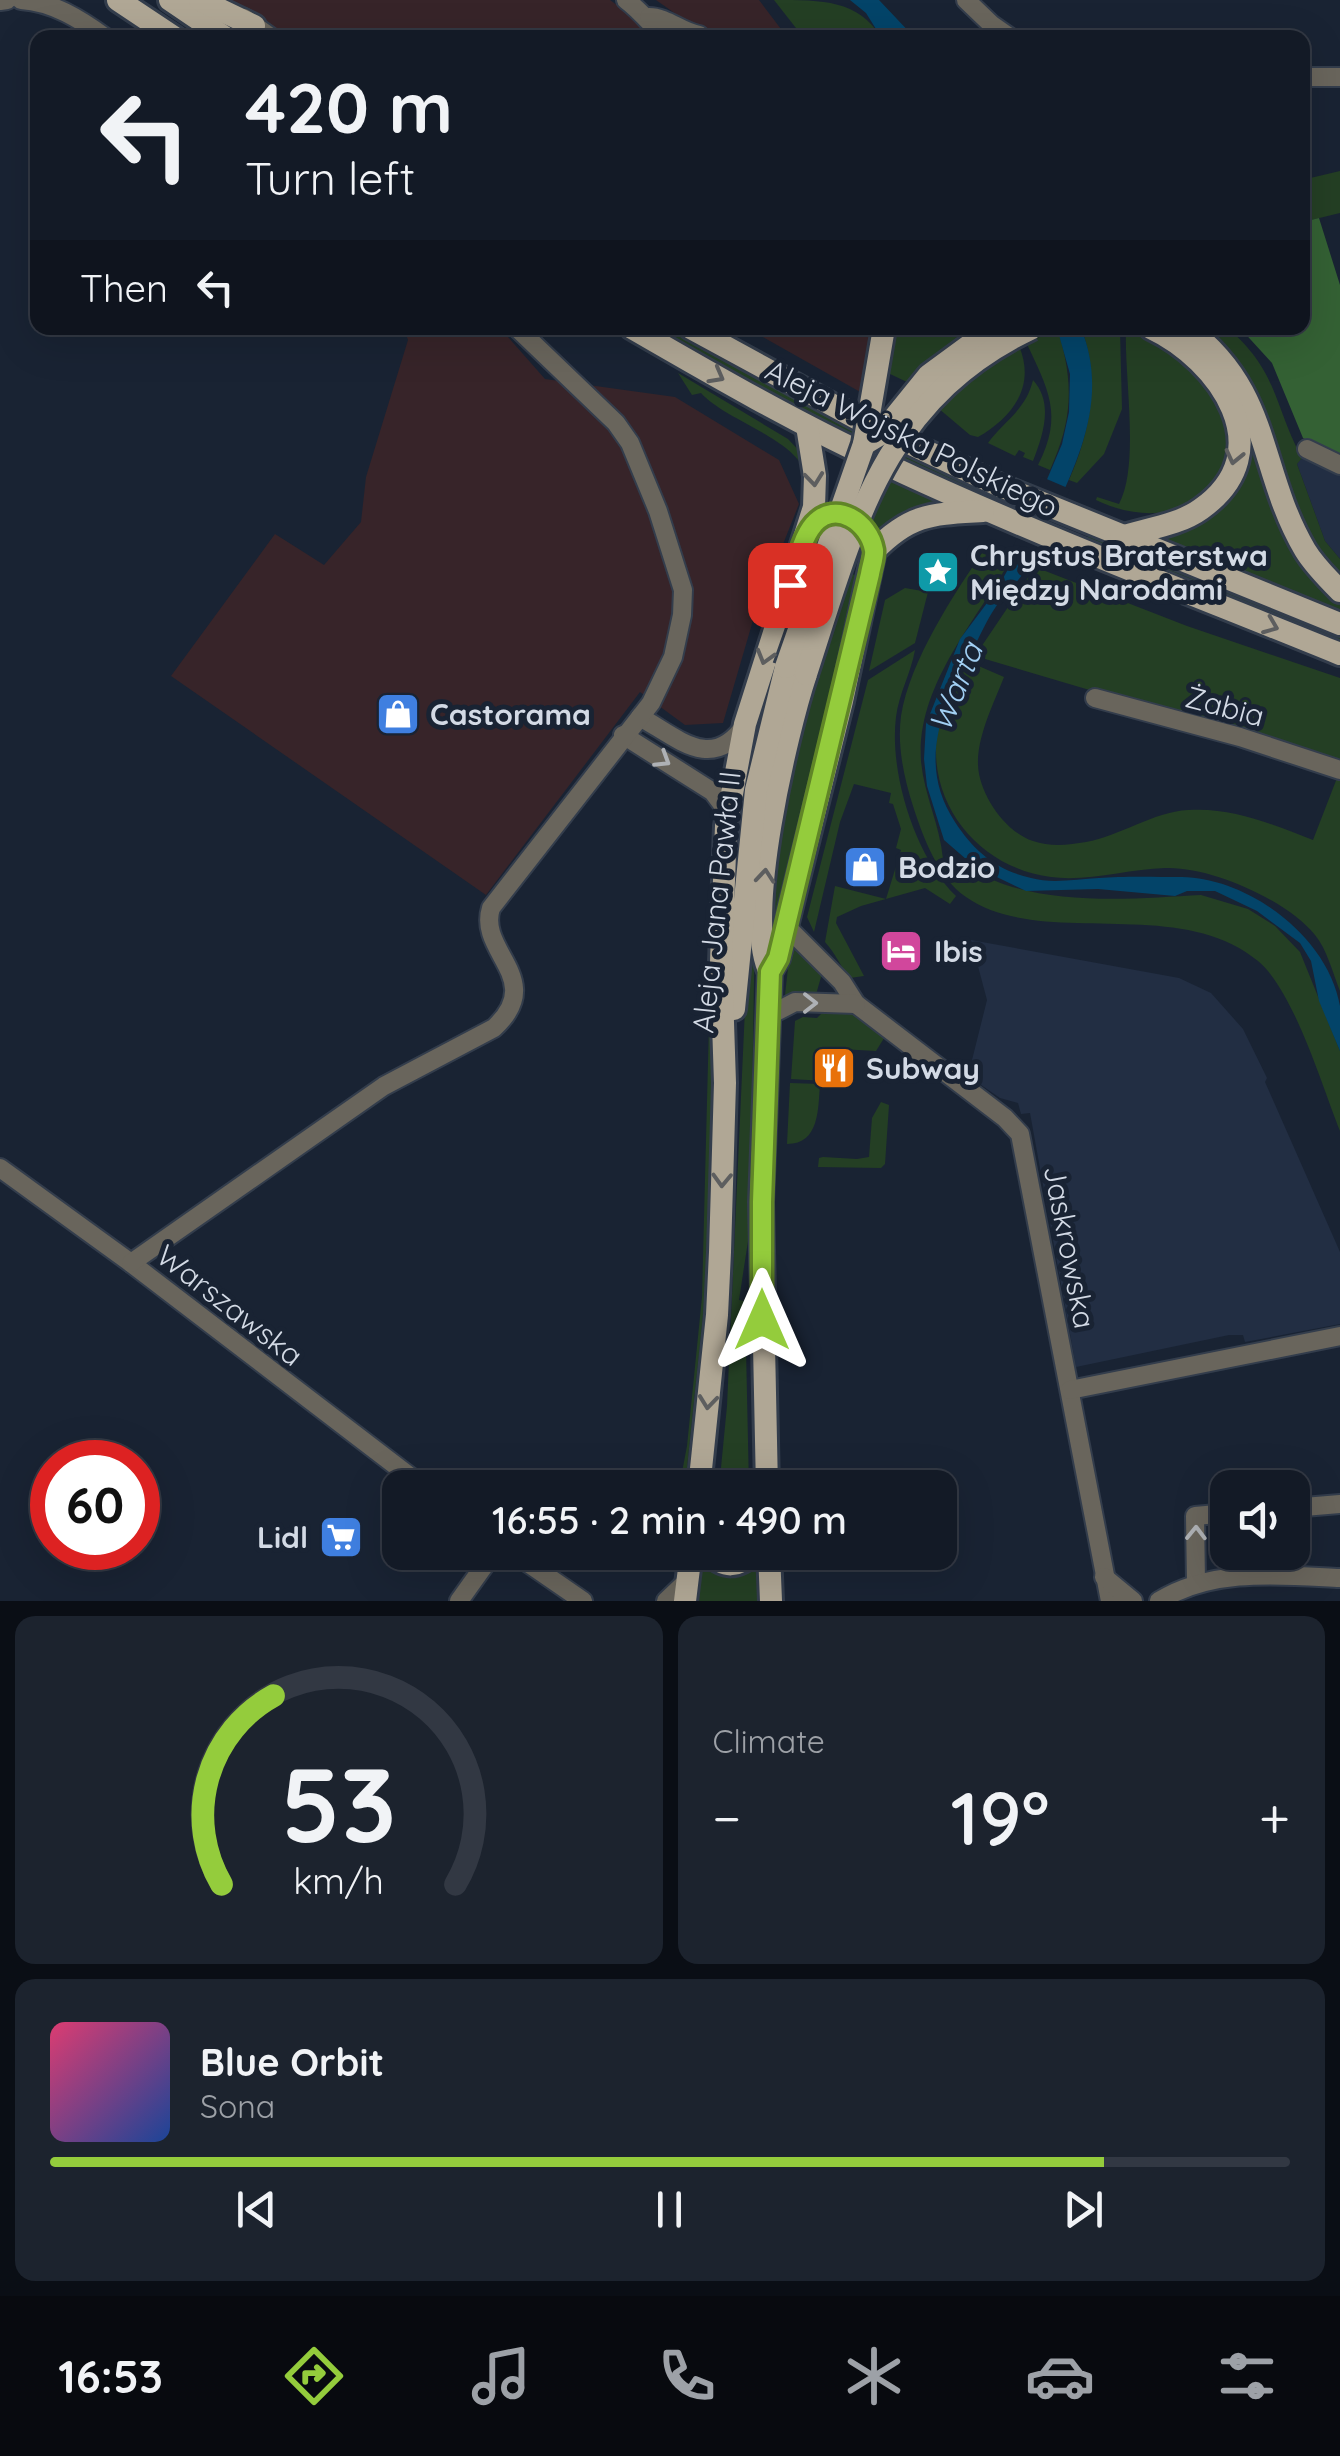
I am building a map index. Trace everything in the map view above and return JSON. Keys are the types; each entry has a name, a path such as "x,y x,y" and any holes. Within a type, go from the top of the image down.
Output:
{"main road":[{"path":"118,0 163,30"},
{"path":"170,0 214,30"},
{"path":"200,0 259,30"},
{"name":"Aleja Wojska Polskiego","path":"644,335 806,426 987,510 1082,552 1340,654"},
{"name":"Aleja Wojska Polskiego","path":"704,335 860,420 998,485 1340,624"},
{"path":"728,335 775,375"},
{"name":"Aleja Jana Pawła II","path":"701,1470 717,1316 726,1083 740,963 748,839 765,742 796,670 864,444 883,335"},
{"path":"864,444 882,433 929,375 983,335"},
{"path":"770,972 762,957 766,858 796,670 866,500 893,448 922,408 964,368 1018,335"},
{"path":"1121,538 1202,509 1224,486 1238,448 1234,409 1213,373 1166,335"},
{"path":"1196,335 1234,373 1250,402 1305,550 1340,591"},
{"name":"Aleja Jana Pawła II","path":"726,1083 721,962 726,826 745,724 808,532 816,489 806,426"},
{"path":"808,532 822,517 843,514 862,526 874,551 890,534 914,519 987,510"},
{"name":"Aleja Jana Pawła II","path":"768,1470 762,1202 770,972 778,958 842,700 874,551"},
{"path":"770,1570 771,1601"}],"street":[{"path":"21,0 53,6 93,30"},
{"path":"219,0 260,30"},
{"path":"626,0 649,17 655,30"},
{"path":"966,0 1000,30"},
{"path":"649,17 661,17 680,30"},
{"path":"1310,77 1340,77"},
{"path":"131,1263 384,1086 503,1020 514,996 514,982 488,924 491,908 651,702 674,657 680,635 683,590 658,510 630,443 616,424 523,335"},
{"path":"1307,450 1340,465"},
{"name":"Żabia","path":"1095,698 1340,770"},
{"path":"640,717 705,750 731,743 745,724"},
{"path":"623,734 713,792 722,804 726,826"},
{"name":"Jaskrowska","path":"784,924 842,982 856,1004 1006,1118 1020,1134 1110,1601"},
{"path":"768,1016 795,1002 856,1004"},
{"name":"Warszawska","path":"0,1168 131,1263 401,1470"},
{"path":"1070,1390 1340,1336"},
{"path":"1310,1506 1340,1504"},
{"path":"1196,1582 1195,1516 1210,1515"},
{"path":"459,1601 481,1570"},
{"path":"538,1570 584,1601"},
{"path":"1104,1576 1133,1601"},
{"path":"1160,1601 1196,1582 1226,1577 1340,1578"},
{"path":"666,1601 686,1591"}],"shaded area":[{"path":"226,0 610,0 651,30 273,30"},
{"path":"656,0 759,0 782,30 713,30 697,29"},
{"path":"406,335 506,335 545,379 675,397 779,460 799,504 754,617 723,723 685,725 640,692 486,895 171,676 275,534 324,565 361,522 366,477"},
{"path":"759,335 873,335 862,393"},
{"path":"1311,445 1340,459 1340,559 1325,541 1297,464"},
{"path":"971,940 1179,978 1211,993 1243,1029 1340,1252 1340,1324 1245,1342 1243,1335 1229,1335 1076,1367 1030,1113 1021,1114 1018,1103 1000,1098 968,1076 987,1000"}],"green space":[{"path":"774,0 837,5 861,16 876,30 798,30"},
{"path":"1340,171 1340,213 1310,220 1310,178"},
{"path":"1319,218 1340,285 1340,459 1303,438 1272,363 1246,335 1310,335 1310,220"},
{"path":"668,335 681,335 849,426 994,495 991,501 843,431"},
{"path":"892,335 966,335 909,383 888,373"},
{"path":"1045,335 1059,335 1067,367 1067,418 1050,470 1038,465 1050,431 1050,402 1026,342"},
{"path":"1083,335 1120,335 1122,409 1104,454 1077,483 1069,480 1083,443 1090,405 1092,385"},
{"path":"1126,335 1140,335 1176,355 1217,398 1227,416 1228,451 1216,482 1203,496 1171,511 1133,512 1096,500 1097,497 1119,504 1129,467"},
{"path":"1209,335 1235,335 1266,375 1302,458 1297,464 1325,541 1340,559 1340,582 1318,555 1259,404 1226,351"},
{"path":"1019,346 1024,361 1023,387 1011,410 991,429 978,437 970,435 938,408 975,373"},
{"path":"678,373 788,439 805,457 808,501 803,469 797,458 701,393 692,395"},
{"path":"1033,380 1045,409 1033,461 1023,457 1025,453 1019,450 1015,456 988,443 1020,407"},
{"path":"1248,428 1340,600 1340,610 1145,534 1193,522 1222,506 1239,478"},
{"path":"888,479 946,505 875,538 870,526"},
{"path":"1089,535 1340,636 1340,641 1087,541"},
{"path":"986,547 1010,557 1008,564 937,682 922,734 923,774 943,859 959,871 971,868 1022,890 1052,895 1113,899 1201,895 1248,909 1275,926 1300,952 1340,1051 1340,1131 1295,1016 1258,961 1225,941 1189,930 1032,920 997,912 966,897 940,868 922,831 907,784 901,716 923,650"},
{"path":"1035,567 1187,626 1340,678 1340,764 975,656"},
{"path":"852,574 859,576 771,961 771,898 781,799"},
{"path":"905,588 928,592 915,643 869,671 885,600"},
{"path":"915,650 896,717 901,788 928,859 956,896 950,904 925,888 886,899 901,850 896,848 901,829 893,804 889,803 891,793 854,784 840,822 814,932 807,917 868,680"},
{"path":"967,661 1004,677 980,743 978,765 983,788 995,811 1033,841 1060,845 1086,842 1162,815 1188,810 1221,811 1252,818 1313,840 1337,778 1340,779 1340,991 1319,941 1302,922 1267,898 1225,879 1165,868 1079,878 1051,877 1005,863 985,850 954,815 938,771 939,724"},
{"path":"711,798 720,819 714,905 705,1297 687,1470 682,1470 702,1297 713,867 718,818"},
{"path":"835,886 886,899 837,917 836,923 864,976 850,978 825,942"},
{"path":"749,920 755,920 750,1228 739,1300 750,1302 746,1349 749,1470 721,1470"},
{"path":"791,941 823,970 815,998 785,995"},
{"path":"825,1010 855,1014 886,1035 876,1051 840,1049 839,1055 827,1055 825,1081 791,1079 795,1021 817,1018"},
{"path":"790,1083 820,1084 811,1131 806,1138 787,1144"},
{"path":"881,1102 889,1105 885,1164 881,1168 818,1167 819,1158 823,1157 869,1157 872,1118"},
{"path":"702,1570 757,1570 758,1601 697,1601"}],"water":[{"path":"850,0 879,0 907,30 877,30 866,13"},
{"path":"1059,335 1083,335 1092,375 1092,398 1083,442 1033,556 990,616 952,692 938,735 936,756 943,800 978,850 1018,874 1056,881 1182,877 1207,880 1258,900 1281,916 1320,956 1340,1006 1340,1051 1319,1001 1311,961 1300,943 1257,911 1215,891 1187,891 1175,896 1098,889 1026,891 974,866 944,840 927,786 926,724 960,639 1012,562 1062,444 1069,412 1070,374"}],"pier":[{"path":"1042,477 1070,489 1035,564 1010,554"}],"place":[{"name":"Chrystus Braterstwa Między Narodami","path":"938,572"},
{"name":"Castorama","path":"398,714"},
{"name":"Bodzio","path":"865,867"},
{"name":"Ibis","path":"901,951"},
{"name":"Subway","path":"834,1068"},
{"name":"Lidl","path":"341,1537"}],"route":[{"path":"762,1320 770,972 778,958 870,574 874,551 862,526 843,514 817,521 808,532 790,585"}],"water label":[{"name":"Warta","path":"955,687"}]}
